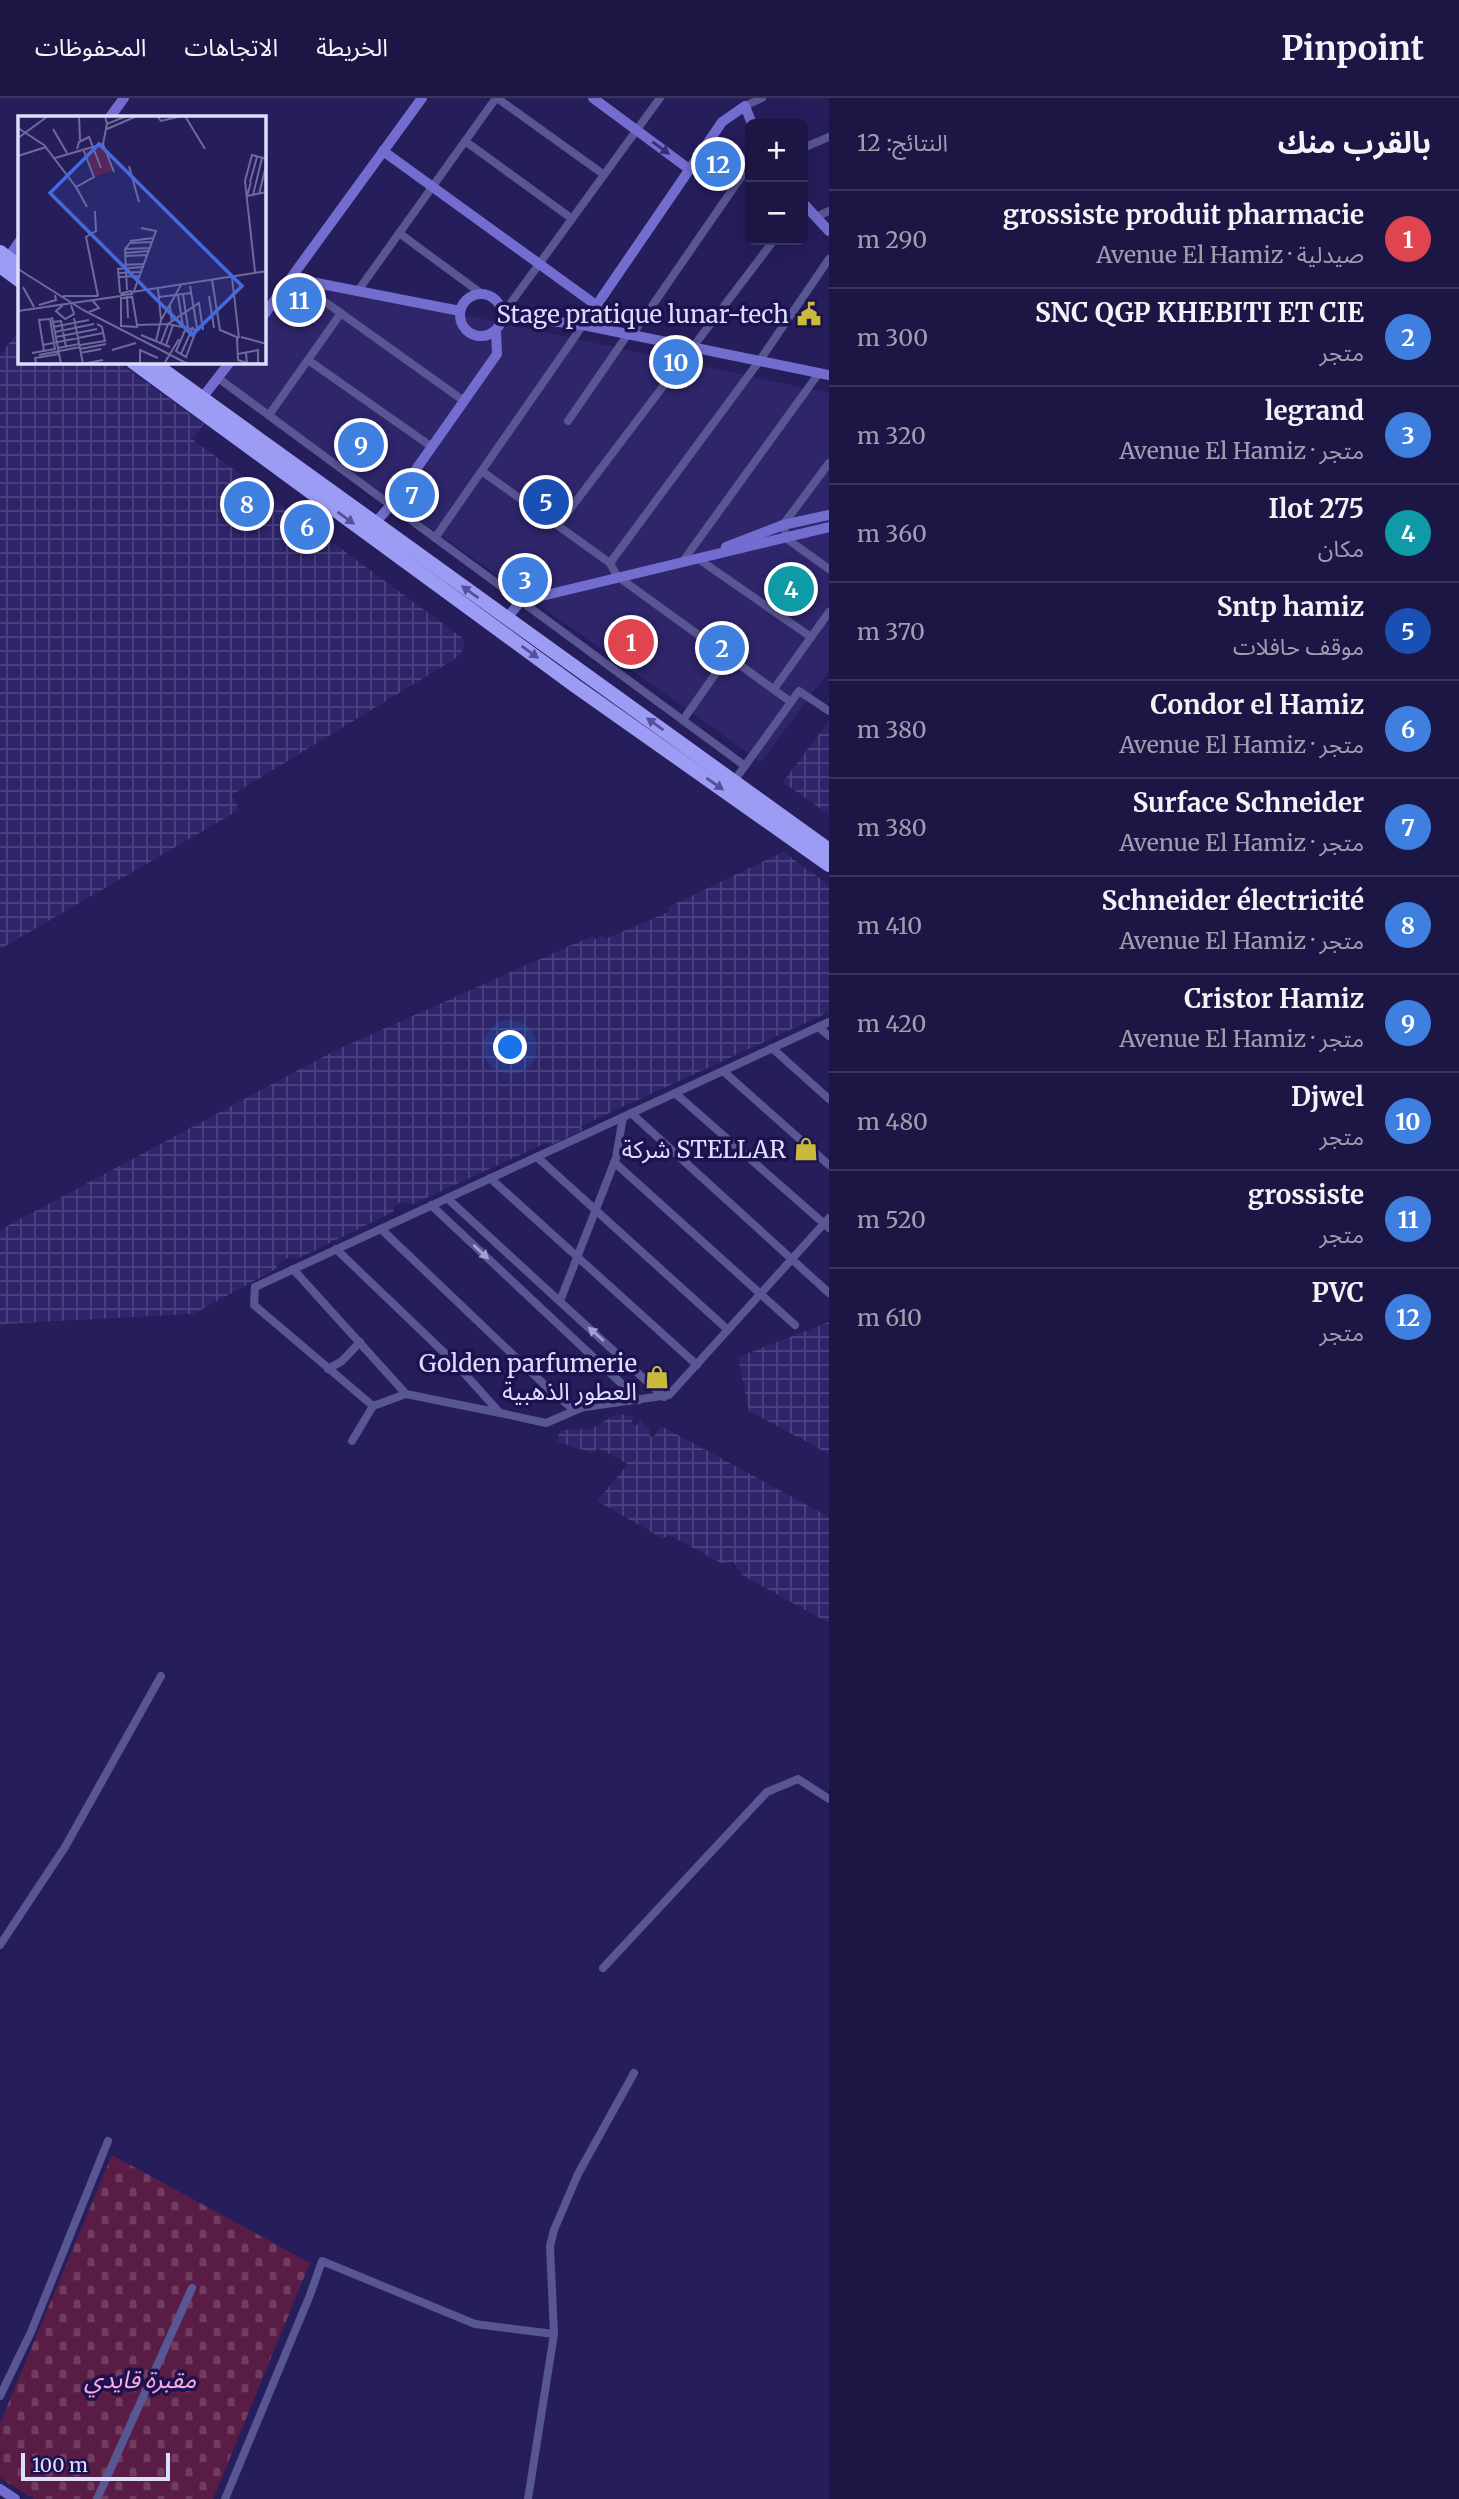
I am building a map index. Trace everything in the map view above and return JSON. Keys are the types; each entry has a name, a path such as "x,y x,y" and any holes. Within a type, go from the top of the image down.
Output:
{"highway":[{"path":"7,260 18,278"},
{"path":"135,364 574,685 829,865"},
{"path":"155,364 829,850"}],"street":[{"path":"111,116 124,98"},
{"path":"266,312 422,98"},
{"path":"357,292 496,98 603,174"},
{"path":"593,98 689,169"},
{"path":"502,315 660,98"},
{"path":"435,538 722,122 762,98"},
{"path":"745,106 750,119"},
{"path":"808,146 829,137"},
{"path":"465,141 571,218"},
{"path":"704,149 745,161"},
{"path":"383,151 596,305"},
{"path":"568,421 745,170"},
{"path":"808,208 828,227"},
{"path":"816,217 829,211"},
{"path":"400,233 482,294 496,301 502,322 495,331 481,337 474,336 462,326 460,311 470,297 482,294"},
{"path":"7,260 18,244"},
{"path":"558,525 770,245"},
{"path":"610,563 760,360 829,259"},
{"path":"291,278 460,311"},
{"path":"291,278 464,401"},
{"path":"269,415 341,313"},
{"path":"502,315 583,326 825,372 683,561"},
{"path":"375,523 391,505 497,354 495,331"},
{"path":"308,360 432,447"},
{"path":"202,398 228,364"},
{"path":"218,378 746,766"},
{"path":"783,525 829,463"},
{"path":"483,472 610,563 617,576 791,702"},
{"path":"697,558 783,525 829,515"},
{"path":"783,525 787,539 829,569"},
{"path":"506,619 521,601 829,527"},
{"path":"697,558 811,637"},
{"path":"774,689 829,612"},
{"path":"683,720 728,656"},
{"path":"734,781 799,691 829,711"},
{"path":"373,1406 254,1305 255,1287 829,1022"},
{"path":"818,1027 829,1036"},
{"path":"772,1048 829,1099"},
{"path":"723,1071 829,1165"},
{"path":"381,1229 569,1406 584,1407 669,1395 827,1223 675,1093"},
{"path":"559,1301 614,1162 627,1115"},
{"path":"627,1115 829,1293"},
{"path":"537,1157 728,1330"},
{"path":"614,1162 795,1325"},
{"path":"490,1178 697,1365"},
{"path":"447,1198 664,1396"},
{"path":"431,1205 639,1400"},
{"path":"337,1249 456,1363 500,1413"},
{"path":"293,1269 406,1394"},
{"path":"328,1369 342,1361 360,1342"},
{"path":"352,1441 373,1406 406,1394 546,1423 584,1407"},
{"path":"0,1945 65,1847 161,1676"},
{"path":"603,1968 767,1792 798,1779 829,1799"},
{"path":"528,2499 554,2334 550,2246 578,2174 634,2073"},
{"path":"0,2396 31,2332 108,2141"},
{"path":"225,2499 310,2295 321,2260 475,2325 554,2334"},
{"path":"97,2499 192,2288"},
{"path":"0,2489 15,2499"}],"shaded area":[{"path":"291,278 829,393 829,671 761,762 218,378 228,364 266,364 266,312"},
{"path":"18,331 18,364 121,364 204,424 192,439 465,640 461,655 232,795 239,810 0,949 0,356"},
{"path":"829,721 829,815 783,782"},
{"path":"783,852 829,885 829,1012 581,1126 583,1130 549,1146 546,1143 413,1204 401,1202 395,1206 393,1212 297,1259 290,1257 279,1262 276,1269 193,1314 0,1324 0,1230 334,1051 576,943 593,936 594,939 603,936 605,939 669,912 668,907"},
{"path":"829,1322 829,1454 749,1411 738,1357"},
{"path":"617,1414 633,1416 632,1424 637,1425 640,1421 650,1430 649,1435 653,1438 661,1426 829,1517 829,1623 742,1575 734,1562 723,1564 671,1536 662,1538 597,1501 628,1464 598,1448 592,1453 556,1441 561,1430 591,1429"}],"green space":[{"name":"مقبرة قايدي","path":"112,2155 310,2263 213,2499 34,2499 0,2478 0,2423"}],"place":[{"name":"PVC","path":"718,164"},
{"name":"grossiste","path":"299,300"},
{"name":"Stage pratique lunar-tech","path":"809,314"},
{"name":"Djwel","path":"676,362"},
{"name":"Cristor Hamiz","path":"361,445"},
{"name":"Surface Schneider","path":"412,495"},
{"name":"Sntp hamiz","path":"546,502"},
{"name":"Schneider électricité","path":"247,504"},
{"name":"Condor el Hamiz","path":"307,527"},
{"name":"legrand","path":"525,580"},
{"name":"Ilot 275","path":"791,589"},
{"name":"grossiste produit pharmacie","path":"631,642"},
{"name":"SNC QGP KHEBITI ET CIE","path":"722,648"},
{"name":"شركة STELLAR","path":"806,1149"},
{"name":"Golden parfumerie العطور الذهبية","path":"657,1377"}]}
